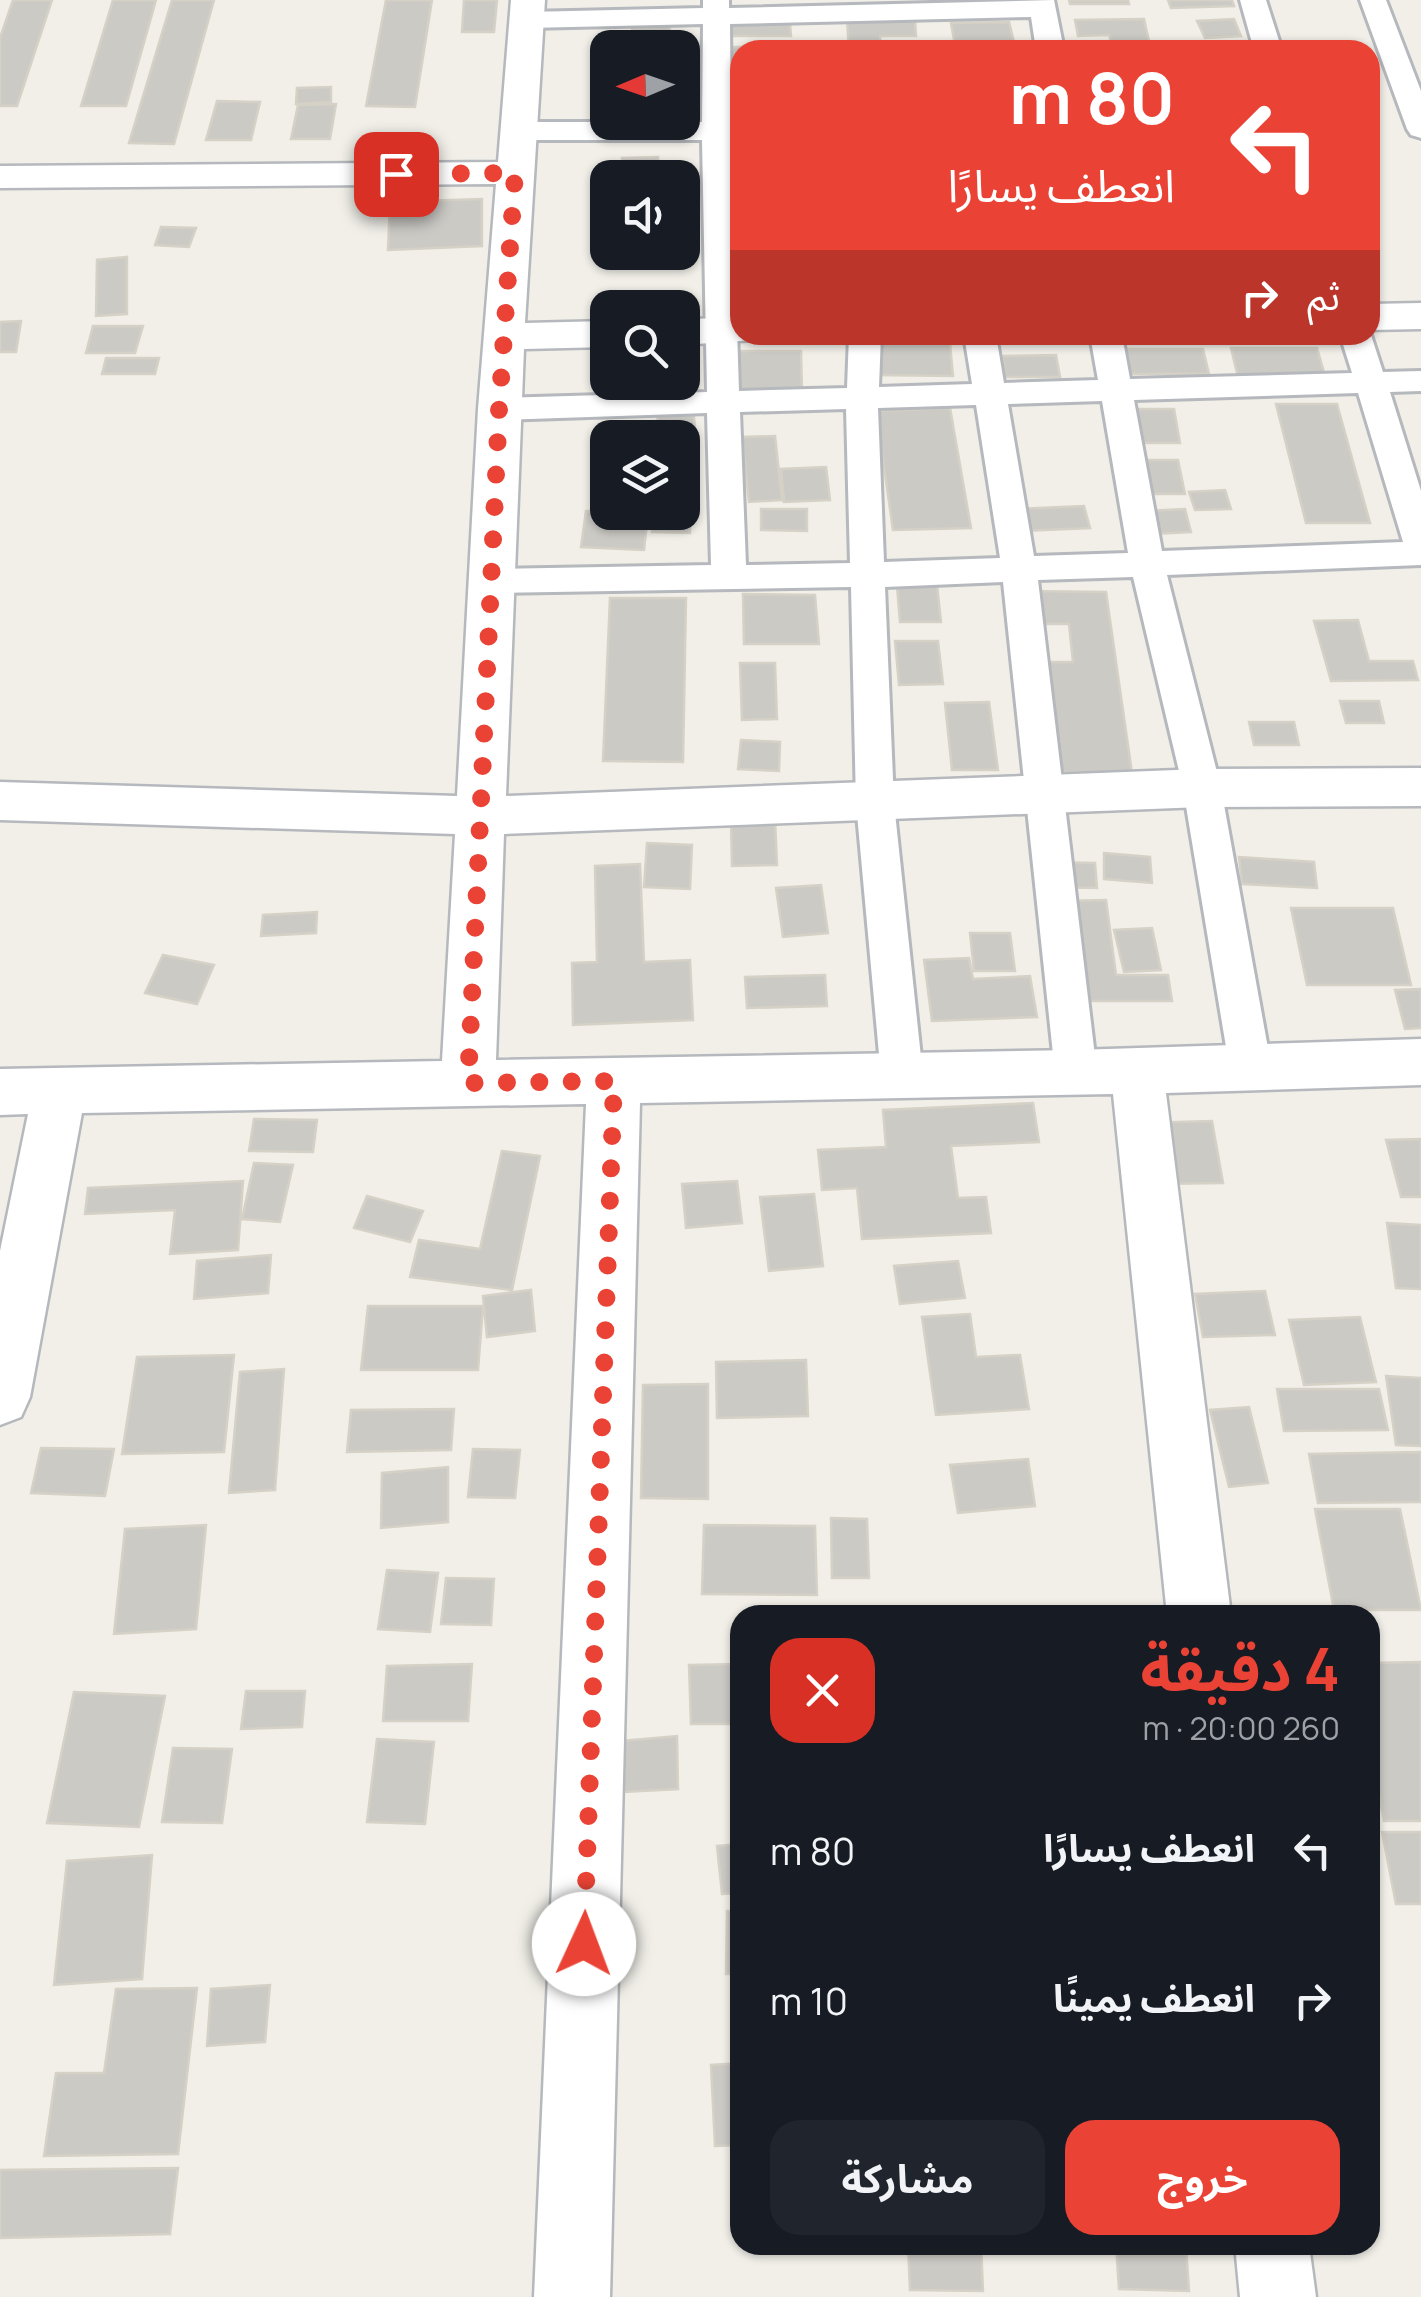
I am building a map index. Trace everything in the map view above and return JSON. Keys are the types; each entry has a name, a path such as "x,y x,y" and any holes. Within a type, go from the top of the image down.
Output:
{"street":[{"path":"468,1083 499,410 527,10"},
{"path":"0,177 516,152"},
{"path":"1380,317 1421,316"},
{"path":"504,336 590,334"},
{"path":"0,801 480,816 1202,788 1421,788"},
{"path":"0,1092 1137,1072 1250,1065 1421,1062"},
{"path":"1137,1072 1199,1605"},
{"path":"572,2297 614,1081"},
{"path":"0,1397 58,1093"},
{"path":"1273,2255 1278,2297"}],"lane":[{"path":"1253,0 1265,40"},
{"path":"1373,0 1421,129"},
{"path":"527,10 715,8 830,15 936,14 1042,5 1048,40"},
{"path":"715,8 730,130 714,332 723,404 729,576"},
{"path":"516,152 730,130"},
{"path":"865,345 862,401 875,803 902,1076"},
{"path":"982,345 1019,569 1048,795 1076,1073"},
{"path":"1108,345 1147,564 1202,788 1250,1065"},
{"path":"1359,345 1421,545"},
{"path":"499,410 1421,381"},
{"path":"490,580 868,574 1421,553"}],"building":[{"path":"13,0 52,0 17,106 0,106 0,38"},
{"path":"113,0 156,0 126,106 81,106"},
{"path":"172,0 214,0 174,144 129,143"},
{"path":"386,0 432,0 415,107 366,106"},
{"path":"464,0 497,0 494,32 462,32"},
{"path":"1069,0 1128,0 1129,4 1070,4"},
{"path":"1168,0 1232,0 1234,6 1171,8"},
{"path":"847,19 915,20 916,36 848,40"},
{"path":"1144,19 1149,40 1078,36 1075,20"},
{"path":"1234,19 1241,36 1205,38 1197,21"},
{"path":"1009,22 1014,40 954,40 951,23"},
{"path":"727,24 790,24 791,36 727,36"},
{"path":"669,26 670,30 632,30"},
{"path":"331,87 331,102 296,104 297,88"},
{"path":"217,101 260,102 251,140 206,140"},
{"path":"336,104 330,139 291,139 298,105"},
{"path":"658,157 658,160 622,160"},
{"path":"482,199 482,246 388,250 390,202"},
{"path":"161,227 196,228 189,247 155,245"},
{"path":"127,257 127,314 96,316 97,260"},
{"path":"21,321 16,352 0,352 0,322"},
{"path":"93,326 143,326 135,353 86,353"},
{"path":"872,345 950,345 953,376 875,375"},
{"path":"1231,348 1317,348 1325,376 1238,377"},
{"path":"1122,349 1203,349 1209,374 1127,374"},
{"path":"732,351 801,351 802,392 733,392"},
{"path":"1056,355 1060,377 1005,377 1002,356"},
{"path":"106,358 159,358 155,374 102,374"},
{"path":"1276,404 1337,404 1370,523 1306,523"},
{"path":"693,406 694,420 658,420 657,407"},
{"path":"950,408 971,528 893,530 876,411"},
{"path":"1134,409 1174,409 1180,443 1139,443"},
{"path":"775,436 782,500 749,502 742,437"},
{"path":"1140,460 1178,460 1185,494 1145,494"},
{"path":"826,467 830,500 784,502 781,469"},
{"path":"1225,490 1231,509 1195,510 1189,492"},
{"path":"1084,506 1090,528 1000,532 996,510"},
{"path":"761,509 807,509 807,531 761,530"},
{"path":"1185,509 1191,532 1153,534 1146,511"},
{"path":"586,511 590,511 590,530 646,530 644,550 581,547"},
{"path":"652,530 690,530 690,533"},
{"path":"937,585 941,622 900,622 897,586"},
{"path":"1023,591 1106,592 1132,773 1042,772 1030,662 1073,662 1069,624 1027,624"},
{"path":"743,594 815,595 819,644 744,644"},
{"path":"610,598 686,598 683,762 603,761"},
{"path":"1358,620 1369,661 1413,661 1418,680 1331,681 1314,621"},
{"path":"895,641 938,641 943,684 899,685"},
{"path":"740,663 775,663 777,719 742,720"},
{"path":"1340,701 1379,701 1384,723 1346,723"},
{"path":"989,702 998,770 952,770 945,703"},
{"path":"1249,722 1294,722 1299,745 1254,745"},
{"path":"741,740 780,742 779,771 738,769"},
{"path":"731,820 775,820 777,865 732,866"},
{"path":"647,843 692,845 690,889 644,887"},
{"path":"1104,853 1150,857 1152,883 1104,879"},
{"path":"1239,857 1314,862 1317,888 1242,884"},
{"path":"1046,862 1095,863 1097,888 1048,887"},
{"path":"640,864 644,962 690,960 693,1020 573,1025 572,963 597,962 595,866"},
{"path":"821,885 828,933 783,937 776,888"},
{"path":"1106,900 1116,975 1168,975 1172,1001 1073,1001 1061,901"},
{"path":"1291,908 1393,908 1411,985 1307,985"},
{"path":"317,912 316,933 261,936 263,915"},
{"path":"1152,928 1161,970 1124,972 1114,930"},
{"path":"970,933 1010,933 1015,971 974,971"},
{"path":"163,955 214,965 197,1004 145,993"},
{"path":"969,958 973,979 1030,976 1037,1017 932,1021 924,960"},
{"path":"825,975 827,1006 747,1008 745,977"},
{"path":"1421,989 1421,1028 1405,1029 1395,990"},
{"path":"1033,1103 1039,1142 951,1146 958,1198 986,1197 991,1233 862,1239 857,1188 822,1190 818,1150 886,1147 883,1110"},
{"path":"254,1119 317,1120 313,1152 249,1151"},
{"path":"1212,1121 1223,1183 1155,1184 1145,1123"},
{"path":"1421,1139 1421,1197 1401,1197 1386,1140"},
{"path":"502,1151 540,1156 512,1290 410,1277 419,1240 480,1249"},
{"path":"254,1163 293,1165 280,1222 242,1219"},
{"path":"243,1181 238,1250 170,1254 175,1210 85,1214 88,1188"},
{"path":"737,1181 742,1223 686,1228 682,1184"},
{"path":"814,1194 823,1266 769,1271 760,1197"},
{"path":"367,1196 423,1211 410,1242 354,1228"},
{"path":"1387,1223 1421,1225 1421,1289 1396,1288"},
{"path":"271,1255 268,1293 194,1299 197,1261"},
{"path":"958,1261 965,1298 900,1304 894,1266"},
{"path":"531,1290 535,1331 487,1337 483,1296"},
{"path":"1265,1291 1275,1335 1203,1337 1195,1294"},
{"path":"368,1306 483,1306 478,1370 361,1370"},
{"path":"970,1314 976,1357 1020,1355 1029,1409 936,1415 922,1317"},
{"path":"1360,1317 1376,1382 1304,1385 1289,1320"},
{"path":"234,1355 224,1452 122,1454 137,1357"},
{"path":"806,1360 808,1416 717,1418 716,1362"},
{"path":"284,1369 275,1490 229,1493 240,1372"},
{"path":"1386,1376 1421,1378 1421,1446 1396,1445"},
{"path":"708,1384 708,1499 641,1498 643,1385"},
{"path":"1277,1389 1379,1389 1388,1430 1284,1431"},
{"path":"1249,1407 1268,1483 1229,1487 1210,1410"},
{"path":"454,1409 451,1450 347,1452 351,1410"},
{"path":"41,1448 114,1449 105,1496 31,1493"},
{"path":"473,1449 520,1450 515,1498 468,1497"},
{"path":"1421,1452 1421,1502 1318,1503 1309,1454"},
{"path":"1028,1459 1035,1506 958,1513 950,1465"},
{"path":"448,1467 448,1522 381,1528 382,1473"},
{"path":"1315,1509 1400,1509 1421,1610 1333,1605"},
{"path":"831,1518 867,1519 869,1578 832,1578"},
{"path":"206,1525 196,1629 114,1634 125,1529"},
{"path":"704,1525 815,1526 817,1595 702,1594"},
{"path":"387,1570 438,1573 430,1632 378,1629"},
{"path":"446,1578 494,1579 491,1625 441,1624"},
{"path":"1421,1662 1421,1821 1384,1821 1380,1801 1380,1663"},
{"path":"472,1664 468,1721 383,1721 387,1666"},
{"path":"730,1664 730,1724 691,1724 689,1665"},
{"path":"246,1691 305,1691 302,1727 241,1729"},
{"path":"74,1692 165,1696 139,1827 47,1823"},
{"path":"677,1736 678,1789 624,1792 622,1741"},
{"path":"377,1739 434,1742 425,1824 367,1822"},
{"path":"173,1748 232,1749 222,1823 162,1822"},
{"path":"1382,1832 1421,1832 1421,1904 1396,1904"},
{"path":"730,1845 730,1894 722,1894 717,1846"},
{"path":"152,1855 142,1979 54,1985 67,1861"},
{"path":"727,1911 730,1911 730,1974 726,1974"},
{"path":"270,1985 265,2042 207,2046 211,1989"},
{"path":"197,1988 178,2154 44,2156 56,2073 104,2073 116,1989"},
{"path":"730,2064 730,2145 715,2146 711,2065"},
{"path":"178,2168 170,2234 0,2238 0,2170"},
{"path":"908,2255 981,2255 983,2291 910,2290"},
{"path":"1117,2255 1187,2255 1189,2291 1119,2289"}],"route":[{"path":"396,174 515,173 499,410 468,1083 614,1081 584,1944"}]}
